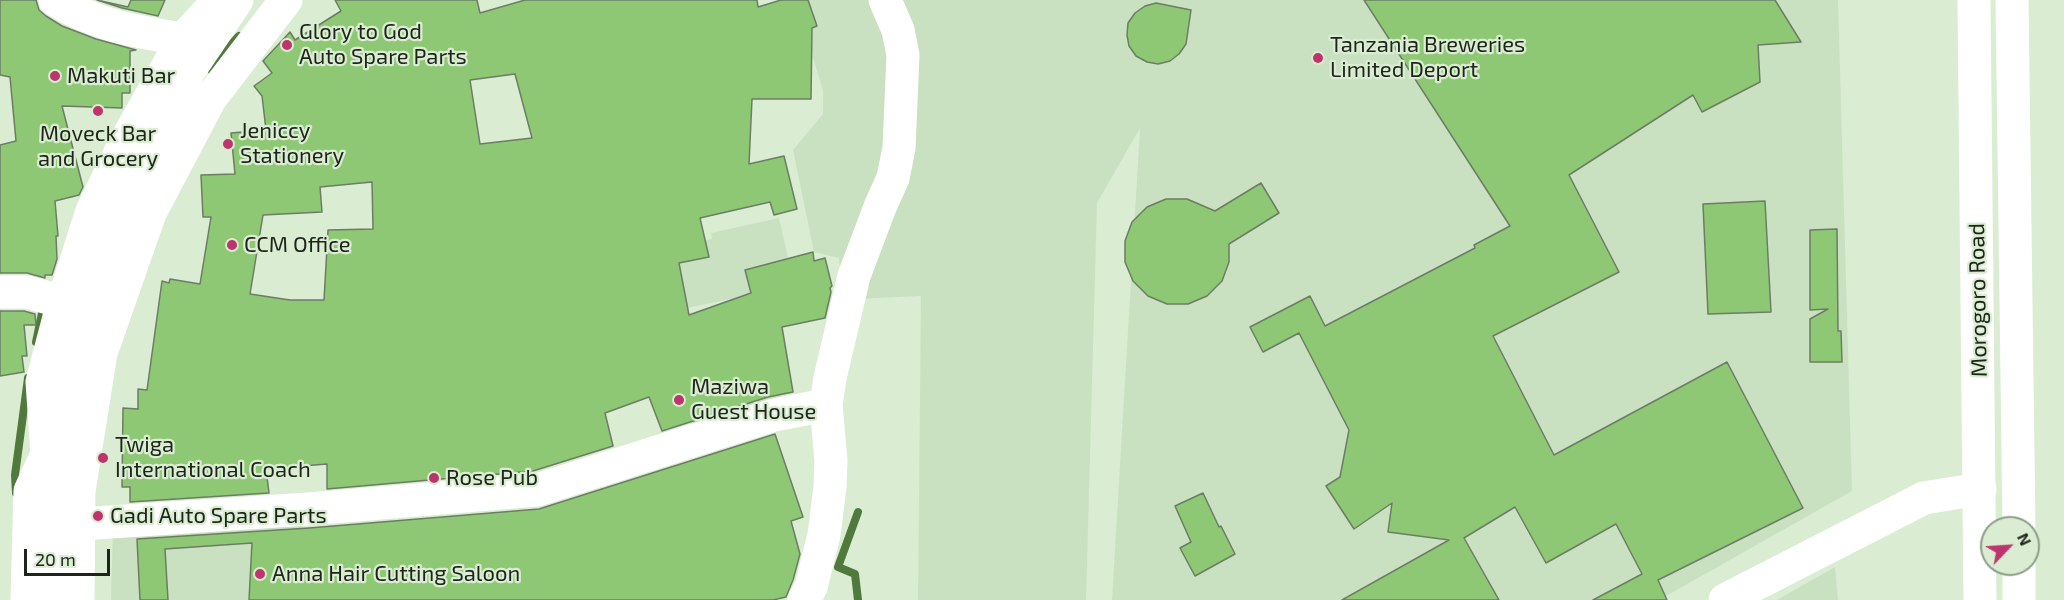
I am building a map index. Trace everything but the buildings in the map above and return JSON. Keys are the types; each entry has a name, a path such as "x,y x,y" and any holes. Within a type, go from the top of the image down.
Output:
{"main road":[{"path":"55,0 88,18 146,34 183,39"},
{"path":"50,600 51,513 69,370 74,302 92,211 125,142 183,39 219,0"},
{"path":"27,600 30,491 47,454 42,382 74,302 105,243 145,154 189,70 237,0"},
{"path":"78,600 79,490 101,352 150,213 210,99 286,0"},
{"path":"804,600 811,587 824,535 830,487 831,461 826,405 830,378 854,276 893,178 899,148 903,55 898,30 885,0"},
{"name":"Morogoro Road","path":"1974,0 1980,600"},
{"name":"Morogoro Road","path":"2012,0 2019,516"},
{"path":"0,292 27,292 74,302"},
{"path":"80,524 308,509 537,490 774,415 826,405"},
{"path":"1725,600 1924,498 1980,489"},
{"path":"2019,576 2019,600"}],"shaded area":[{"path":"796,0 1838,0 1852,491 1659,600 1112,600 1140,128 1097,203 1086,600 918,600 921,296 834,300 842,283 839,258 814,252 793,150 823,114 823,91"},
{"path":"779,218 795,288 762,295 782,405 692,426 677,375 667,322 730,301 730,299 664,313 582,267 712,239 711,233"},
{"path":"302,514 303,600 111,600 113,527"},
{"path":"1835,567 1838,600 1777,600"}],"waterway":[{"path":"212,71 223,53 239,36"},
{"path":"36,342 42,313"},
{"path":"16,493 15,475 28,378"},
{"path":"858,512 838,567 855,574 858,600"}],"place":[{"name":"Glory to God Auto Spare Parts","path":"287,45"},
{"name":"Tanzania Breweries Limited Deport","path":"1318,58"},
{"name":"Makuti Bar","path":"55,76"},
{"name":"Moveck Bar and Grocery","path":"98,111"},
{"name":"Jeniccy Stationery","path":"228,144"},
{"name":"CCM Office","path":"232,245"},
{"name":"Maziwa Guest House","path":"679,400"},
{"name":"Twiga International Coach","path":"103,458"},
{"name":"Rose Pub","path":"434,478"},
{"name":"Gadi Auto Spare Parts","path":"98,516"},
{"name":"Anna Hair Cutting Saloon","path":"260,574"}]}
